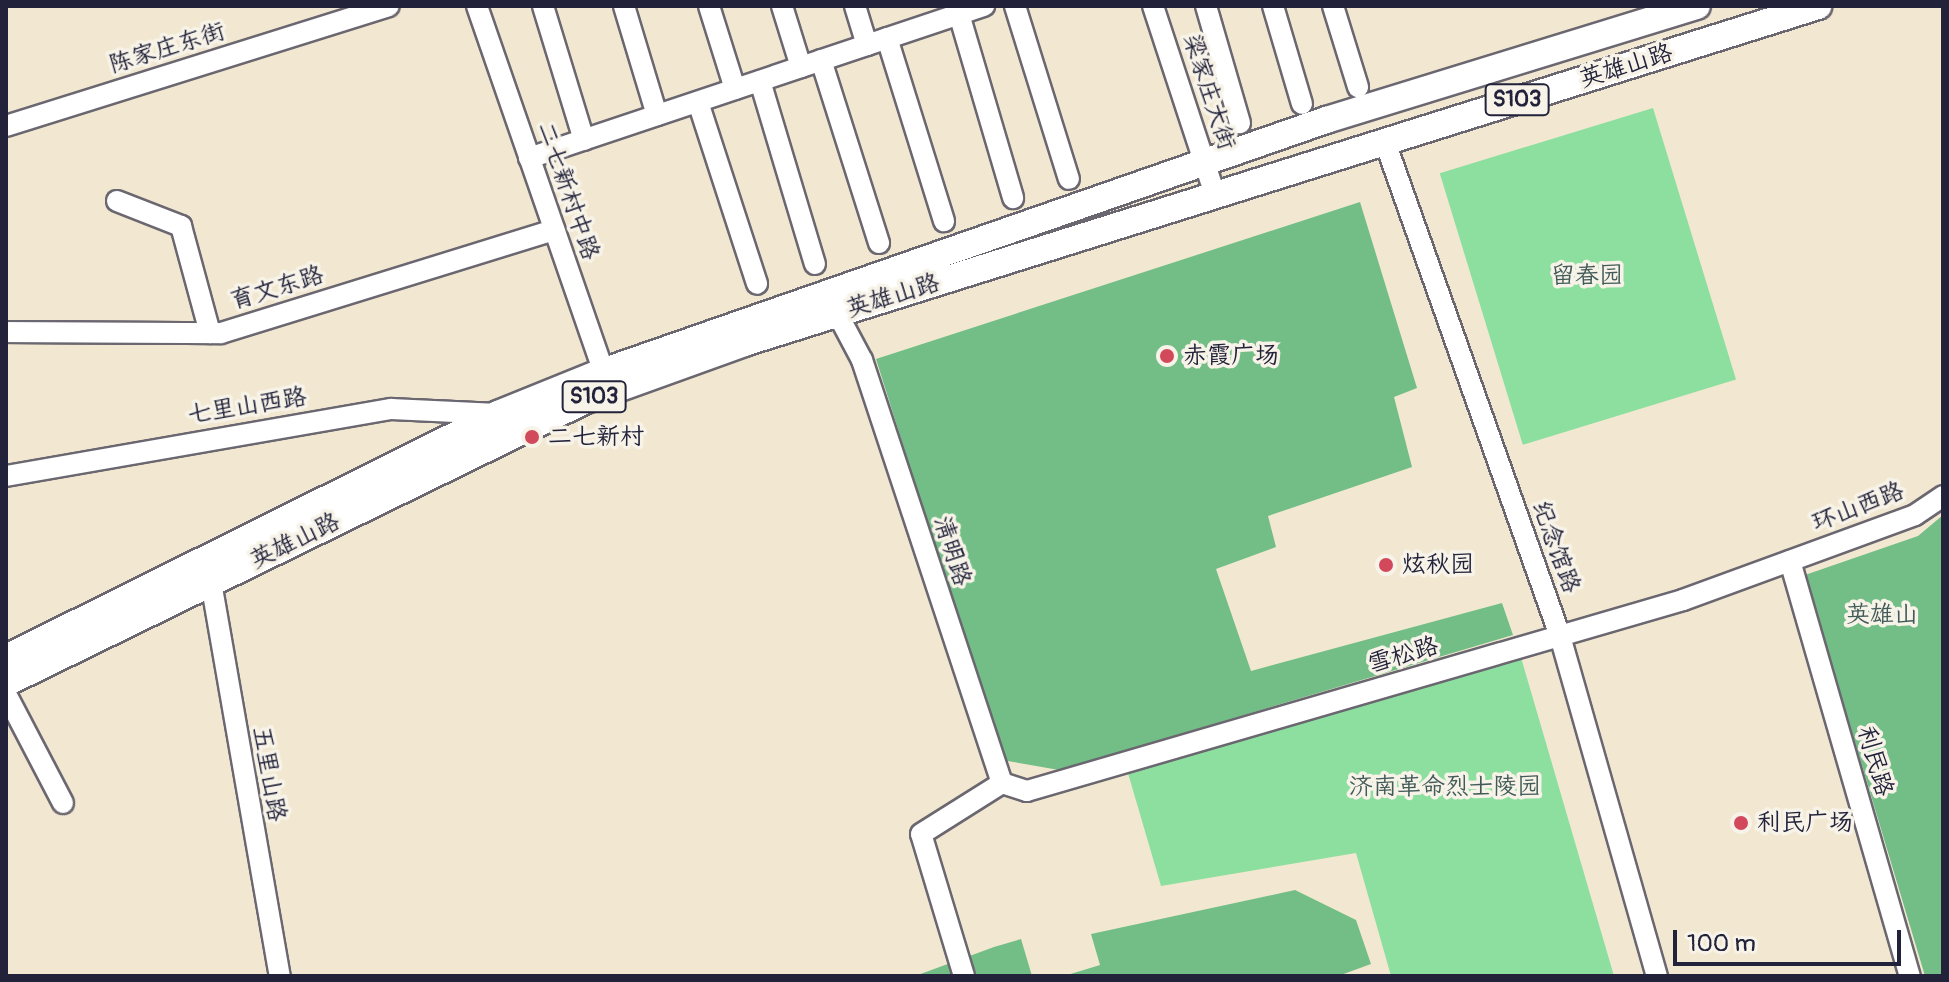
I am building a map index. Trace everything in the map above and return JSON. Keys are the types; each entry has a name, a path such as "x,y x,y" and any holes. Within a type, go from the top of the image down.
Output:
{"main road":[{"name":"英雄山路","path":"6,683 559,411 607,382 1204,161 1697,6"},
{"name":"英雄山路","path":"6,658 498,414 837,313 1818,6"}],"street":[{"name":"陈家庄东街","path":"6,126 389,6"},
{"name":"二七新村中路","path":"477,6 607,382"},
{"path":"543,6 584,140"},
{"path":"624,6 657,115"},
{"path":"709,6 735,89"},
{"path":"782,6 811,64 879,243"},
{"path":"855,6 877,42 944,221"},
{"path":"529,158 877,42 927,15 959,14 984,6"},
{"path":"1015,6 1069,179"},
{"name":"梁家庄大街","path":"1153,6 1215,195"},
{"path":"1206,6 1240,123"},
{"path":"1273,6 1302,104"},
{"path":"1333,6 1358,87"},
{"path":"959,14 1013,198"},
{"path":"760,81 815,264"},
{"path":"698,102 757,284"},
{"name":"纪念馆路","path":"1385,142 1560,636 1657,976"},
{"path":"117,201 181,226 210,333"},
{"name":"育文东路","path":"6,332 210,333 554,230"},
{"name":"清明路","path":"837,313 862,360 1002,783"},
{"name":"七里山西路","path":"6,476 391,409 498,414"},
{"name":"环山西路","path":"1790,561 1915,515 1943,496"},
{"name":"雪松路","path":"1002,783 1027,791 1560,636 1790,561"},
{"name":"利民路","path":"1790,561 1910,976"},
{"name":"五里山路","path":"211,582 280,976"},
{"path":"6,694 63,803"},
{"path":"964,976 921,834 1002,783"}],"green space":[{"name":"留春园","path":"1653,108 1736,380 1523,445 1440,173"},
{"path":"1360,202 1417,388 1394,397 1412,467 1268,516 1276,547 1216,569 1251,671 1502,603 1513,635 1059,770 1002,760 876,359"},
{"name":"英雄山","path":"1943,515 1943,976 1925,976 1805,575 1918,536"},
{"name":"济南革命烈士陵园","path":"1520,654 1614,976 1391,976 1356,853 1161,886 1125,763"},
{"path":"1295,890 1356,920 1371,964 1338,976 1064,976 1100,965 1091,934"},
{"path":"1021,939 1032,976 915,976 994,947"}],"place":[{"name":"赤霞广场","path":"1167,356"},
{"name":"二七新村","path":"532,437"},
{"name":"炫秋园","path":"1386,565"},
{"name":"利民广场","path":"1741,823"}]}
